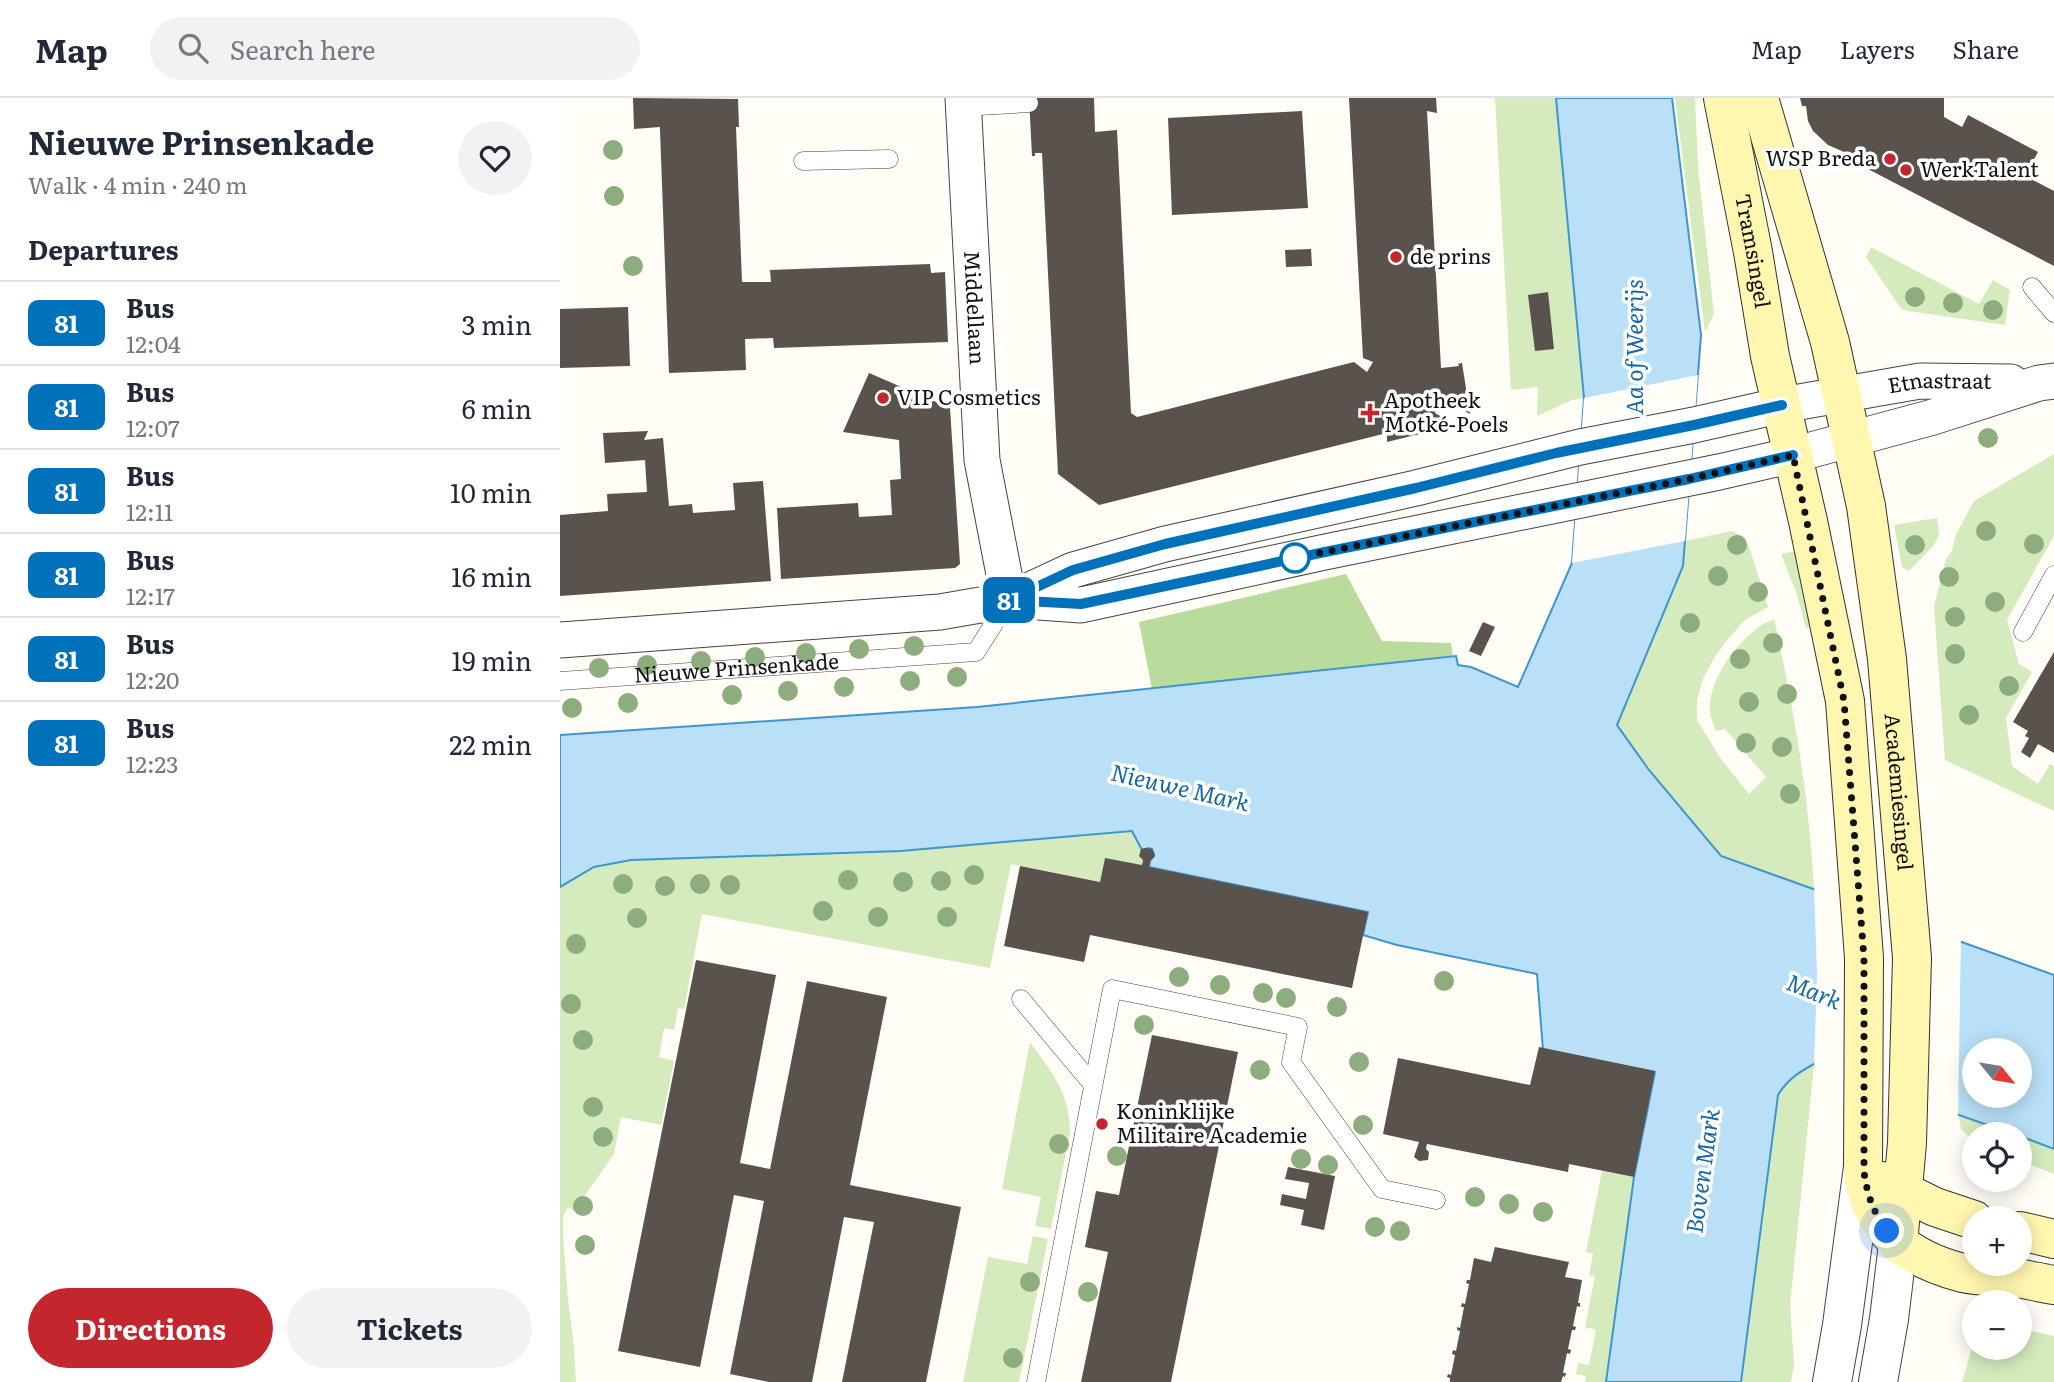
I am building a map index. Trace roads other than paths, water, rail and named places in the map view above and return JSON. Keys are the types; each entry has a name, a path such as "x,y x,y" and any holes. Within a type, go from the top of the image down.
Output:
{"main road":[{"name":"Tramsingel","path":"1723,98 1770,356 1782,405"},
{"name":"Tramsingel","path":"1759,98 1830,342 1841,395"},
{"name":"Academiesingel","path":"1841,395 1866,506 1887,659 1912,958 1907,1143 1899,1244"},
{"path":"1782,405 1844,701 1864,958 1864,1154 1867,1191 1874,1212 1899,1244 1934,1264 1965,1273 2054,1285"},
{"path":"1864,1154 1904,1193 1962,1216"},
{"path":"2032,1234 2054,1239"}],"street":[{"name":"Middellaan","path":"963,102 982,460 1009,600"},
{"name":"Etnastraat","path":"1782,405 1920,381 2047,382"},
{"name":"Etnastraat","path":"1793,455 2047,382"},
{"name":"Nieuwe Prinsenkade","path":"1009,600 1073,570 1165,544 1416,488 1580,447 1782,405"},
{"name":"Nieuwe Prinsenkade","path":"560,640 940,612 1009,600 1081,604 1689,479 1793,455"},
{"path":"1832,1382 1864,1154"},
{"name":"Academiesingel","path":"1878,1382 1899,1244"}],"lane":[{"path":"963,102 1030,103"},
{"path":"803,161 889,159"},
{"path":"2032,287 2054,313"},
{"path":"2022,632 2054,575"},
{"name":"Nieuwe Prinsenkade","path":"560,681 976,652 1009,600"},
{"path":"1037,1382 1112,989 1298,1027 1291,1062 1382,1189 1436,1200"},
{"path":"1021,999 1093,1085"}],"water":[{"path":"1556,98 1672,98 1701,335 1683,566 1617,725 1649,770 1721,856 2054,975 2054,1149 2032,1141 2032,1122 1979,1122 1814,1064 1794,1077 1778,1095 1741,1382 1606,1382 1634,1177 1655,1072 1543,1050 1537,974 1397,945 1363,935 1368,912 1149,867 1154,856 1152,849 1142,850 1132,831 901,851 631,860 594,867 560,887 560,735 977,707 1456,656 1458,665 1471,667 1518,687 1572,563 1584,398"}],"place":[{"name":"WSP Breda","path":"1890,159"},
{"name":"WerkTalent","path":"1906,170"},
{"name":"de prins","path":"1396,257"},
{"name":"VIP Cosmetics","path":"883,398"},
{"name":"Apotheek Motké-Poels","path":"1370,413"},
{"name":"Koninklijke Militaire Academie","path":"1102,1124"}],"water label":[{"name":"Aa of Weerijs","path":"1635,347"},
{"name":"Nieuwe Mark","path":"1180,788"},
{"name":"Mark","path":"1814,992"},
{"name":"Boven Mark","path":"1703,1171"}]}
